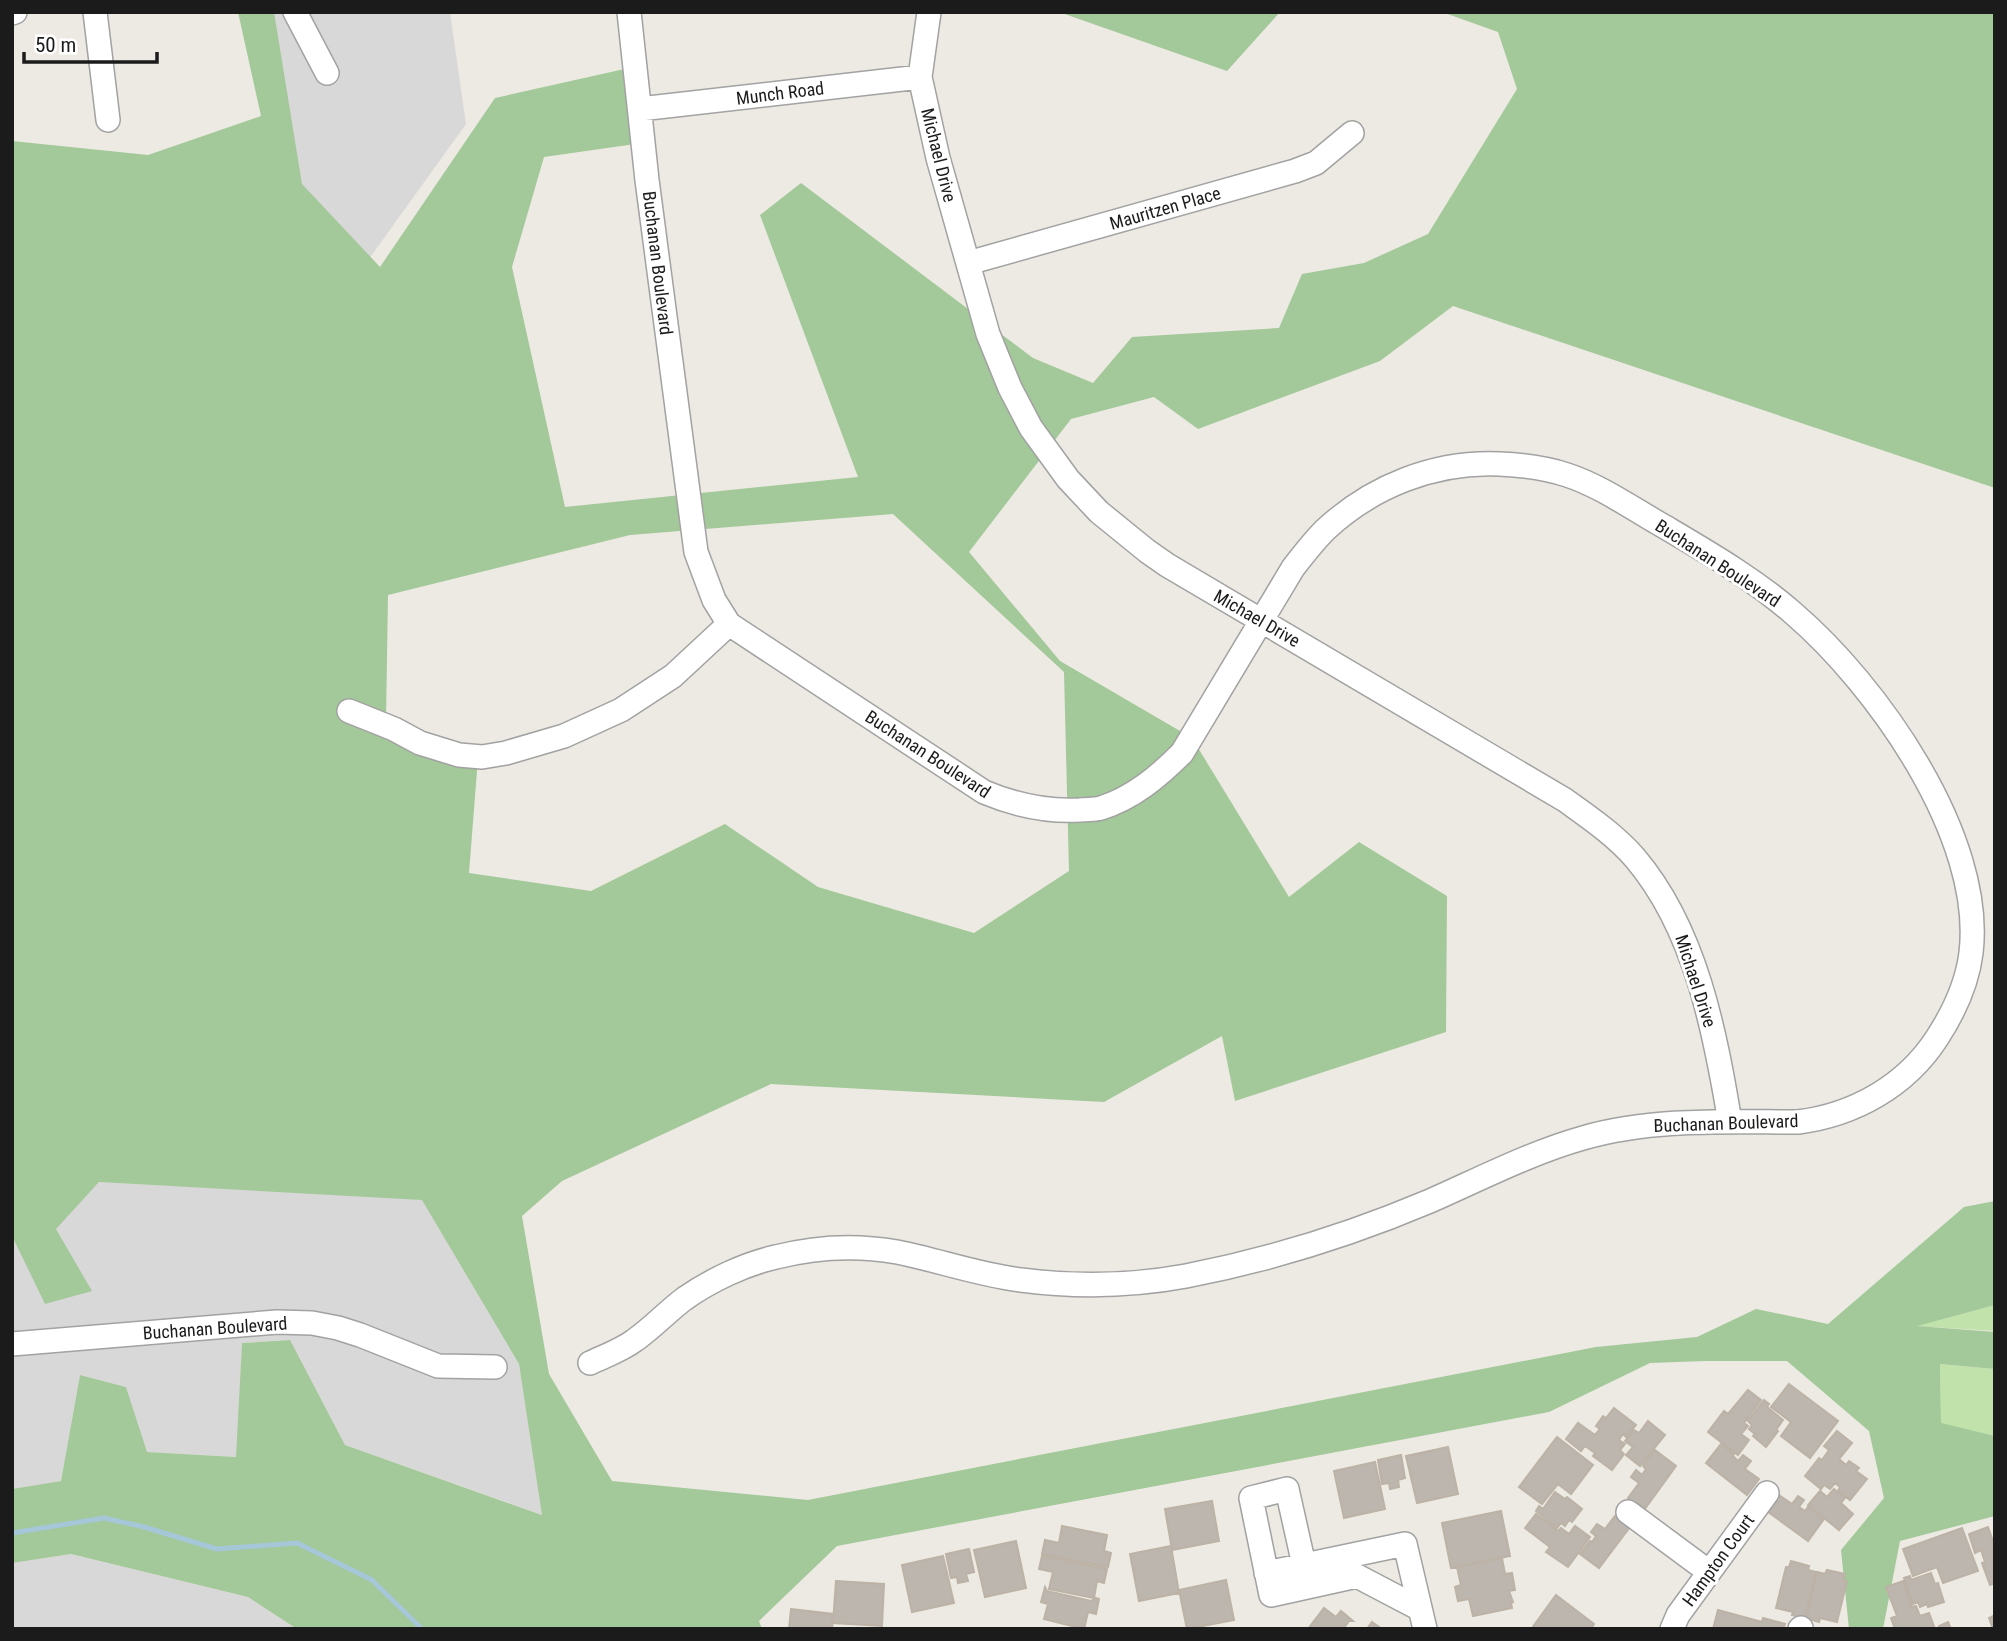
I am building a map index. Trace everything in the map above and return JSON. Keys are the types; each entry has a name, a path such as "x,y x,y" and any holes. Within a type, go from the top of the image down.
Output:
{"street":[{"path":"95,12 108,120"},
{"path":"295,12 327,73"},
{"name":"Buchanan Boulevard","path":"590,1363 635,1340 684,1299 708,1285 752,1264 790,1254 832,1248 867,1248 897,1252 984,1274 1021,1280 1087,1284 1157,1281 1238,1264 1335,1237 1427,1202 1540,1152 1583,1138 1644,1125 1814,1120 1846,1111 1884,1091 1930,1049 1949,1021 1960,998 1967,978 1972,939 1970,899 1961,864 1939,807 1912,753 1868,690 1821,639 1764,588 1592,485 1548,470 1500,464 1460,465 1414,476 1377,492 1346,512 1314,541 1293,568 1182,753 1135,792 1100,808 1076,810 1026,807 984,792 729,624 714,600 696,552 628,12"},
{"name":"Michael Drive","path":"929,12 920,77 938,158 988,334 1010,388 1031,428 1068,479 1099,512 1147,551 1565,800 1603,827 1634,857 1661,894 1686,942 1715,1040 1730,1122"},
{"name":"Munch Road","path":"640,109 920,77"},
{"name":"Mauritzen Place","path":"968,263 1295,171 1316,163 1352,134"},
{"path":"349,711 420,743 459,755 482,757 506,754 564,736 621,710 673,676 729,624"},
{"name":"Buchanan Boulevard","path":"12,1343 277,1322 312,1323 360,1335 438,1366 495,1367"},
{"path":"1304,1565 1287,1489 1251,1498 1271,1595 1405,1544 1422,1619"},
{"name":"Hampton Court","path":"1672,1629 1678,1615 1767,1493"},
{"path":"1628,1512 1709,1572"},
{"path":"1266,1573 1304,1565 1354,1565 1422,1619"}],"shaded area":[{"path":"261,12 450,12 466,124 356,277 280,184"},
{"path":"99,1182 422,1199 519,1364 543,1515 345,1445 289,1340 242,1343 237,1457 146,1452 126,1387 80,1375 61,1481 12,1489 12,1236 45,1303 56,1228"},
{"path":"71,1554 248,1597 297,1629 12,1629 12,1563"}],"green space":[{"path":"238,12 274,12 302,184 380,267 495,98 638,66 649,142 544,157 512,267 565,507 858,477 760,215 801,183 1033,358 1093,383 1132,337 1279,328 1302,274 1364,263 1428,234 1517,89 1498,32 1442,12 1995,12 1995,488 1453,306 1380,361 1198,429 1154,397 1071,419 969,552 1060,661 1192,738 1289,897 1359,842 1447,896 1446,1032 1235,1101 1222,1036 1104,1102 771,1084 562,1181 522,1216 549,1374 612,1481 808,1500 1596,1347 1697,1337 1756,1309 1828,1324 1964,1207 1995,1201 1995,1305 1917,1326 1995,1332 1995,1369 1940,1364 1941,1423 1995,1436 1995,1516 1900,1541 1883,1629 1849,1629 1841,1550 1884,1498 1869,1431 1787,1361 1705,1361 1650,1363 1549,1412 837,1546 759,1621 762,1629 297,1629 248,1597 71,1554 12,1563 12,1489 61,1481 80,1375 126,1387 147,1452 236,1457 242,1343 290,1340 345,1445 542,1515 519,1364 422,1200 99,1182 56,1229 92,1291 45,1304 12,1236 12,141 148,155 261,116","holes":["893,514 1064,672 1069,871 974,933 818,887 725,824 591,891 469,873 478,758 386,721 388,595 630,535"]},
{"path":"1059,12 1280,12 1227,71"},
{"path":"1995,1305 1995,1331 1914,1326"},
{"path":"1940,1364 1995,1369 1995,1436 1941,1424"}],"building":[{"path":"1789,1384 1838,1421 1810,1458 1781,1436 1791,1422 1771,1407"},
{"path":"1748,1390 1761,1400 1744,1423 1748,1426 1741,1434 1749,1440 1738,1455 1708,1432 1724,1411 1728,1414"},
{"path":"1764,1400 1769,1404 1767,1407 1783,1420 1766,1447 1753,1436 1755,1434 1749,1429 1752,1425 1748,1421"},
{"path":"1614,1408 1636,1425 1626,1437 1623,1434 1619,1440 1625,1444 1620,1450 1624,1454 1612,1470 1593,1456 1595,1453 1585,1446 1581,1451 1566,1439 1578,1423 1595,1435 1600,1429 1596,1426 1603,1416 1606,1418"},
{"path":"1648,1421 1665,1435 1640,1466 1626,1455 1633,1447 1625,1441 1634,1430 1639,1433"},
{"path":"1837,1431 1852,1443 1839,1459 1846,1465 1849,1461 1859,1468 1856,1471 1867,1479 1850,1500 1838,1491 1840,1487 1835,1483 1830,1489 1824,1485 1821,1489 1805,1476 1819,1458 1822,1460 1829,1450 1824,1446"},
{"path":"1557,1437 1593,1465 1571,1494 1558,1484 1542,1504 1519,1487"},
{"path":"1721,1444 1734,1454 1738,1461 1743,1455 1751,1461 1745,1469 1759,1479 1747,1495 1706,1463"},
{"path":"1448,1447 1458,1494 1417,1503 1406,1456"},
{"path":"1655,1450 1676,1466 1644,1510 1628,1498 1639,1483 1631,1477 1636,1470 1642,1475 1646,1469 1643,1466"},
{"path":"1401,1455 1405,1478 1398,1480 1399,1487 1390,1489 1389,1483 1382,1484 1378,1460"},
{"path":"1375,1462 1385,1509 1344,1518 1334,1471"},
{"path":"1834,1489 1845,1498 1841,1503 1853,1514 1839,1530 1808,1505 1820,1491 1827,1497"},
{"path":"1555,1492 1565,1499 1567,1497 1582,1509 1572,1522 1569,1520 1565,1526 1561,1523 1557,1528 1536,1511 1539,1506 1543,1509"},
{"path":"1776,1493 1792,1504 1798,1496 1804,1500 1799,1507 1805,1511 1808,1507 1824,1519 1808,1541 1764,1509"},
{"path":"1212,1501 1219,1541 1172,1550 1165,1509"},
{"path":"1501,1511 1510,1556 1451,1568 1442,1523"},
{"path":"1536,1514 1558,1531 1561,1528 1569,1534 1575,1526 1590,1537 1568,1567 1546,1552 1550,1547 1525,1528"},
{"path":"1615,1516 1630,1527 1599,1568 1580,1554 1596,1536 1591,1532 1597,1524 1605,1529"},
{"path":"1062,1526 1107,1535 1104,1551 1111,1553 1108,1567 1042,1554 1045,1540 1059,1543"},
{"path":"1988,1527 1995,1547 1995,1583 1990,1585 1982,1563 1985,1562 1981,1550 1975,1553 1969,1534"},
{"path":"1962,1528 1978,1571 1943,1583 1937,1567 1913,1576 1903,1549"},
{"path":"1016,1541 1026,1588 985,1597 974,1550"},
{"path":"1171,1546 1179,1593 1139,1601 1130,1554"},
{"path":"969,1549 974,1572 966,1574 968,1581 958,1583 957,1577 951,1578 946,1554"},
{"path":"943,1556 954,1603 912,1612 902,1565"},
{"path":"1042,1556 1107,1569 1104,1583 1097,1581 1094,1598 1049,1589 1053,1572 1039,1569"},
{"path":"1502,1558 1505,1574 1512,1573 1515,1590 1509,1591 1512,1608 1473,1616 1469,1599 1458,1601 1455,1587 1461,1585 1457,1567"},
{"path":"1791,1561 1809,1566 1808,1570 1816,1572 1805,1618 1776,1608 1786,1567 1789,1567"},
{"path":"1827,1570 1845,1574 1843,1580 1847,1581 1837,1622 1820,1618 1819,1622 1806,1618 1817,1572 1825,1574"},
{"path":"1931,1573 1935,1584 1938,1583 1944,1602 1928,1607 1927,1604 1920,1607 1918,1602 1913,1604 1904,1578 1910,1576 1911,1580"},
{"path":"1226,1580 1234,1620 1187,1629 1179,1590"},
{"path":"836,1581 884,1584 882,1626 833,1623"},
{"path":"1903,1581 1912,1607 1916,1606 1920,1616 1929,1613 1935,1629 1895,1629 1891,1618 1897,1616 1886,1587"},
{"path":"1045,1587 1047,1591 1091,1601 1099,1599 1096,1614 1088,1612 1084,1629 1044,1619 1048,1604 1041,1602"},
{"path":"1556,1595 1594,1624 1591,1629 1532,1628"},
{"path":"1324,1608 1336,1617 1341,1611 1353,1621 1349,1621 1343,1629 1308,1629"},
{"path":"791,1609 833,1614 832,1629 789,1629"},
{"path":"1718,1610 1762,1622 1763,1618 1785,1624 1783,1629 1713,1629"},
{"path":"1995,1615 1995,1629 1993,1629 1989,1618"},
{"path":"1372,1622 1382,1629 1367,1629"},
{"path":"1948,1622 1951,1629 1940,1629 1939,1626"}],"waterway":[{"path":"12,1533 104,1518 217,1549 297,1543 372,1580 422,1629"}]}
